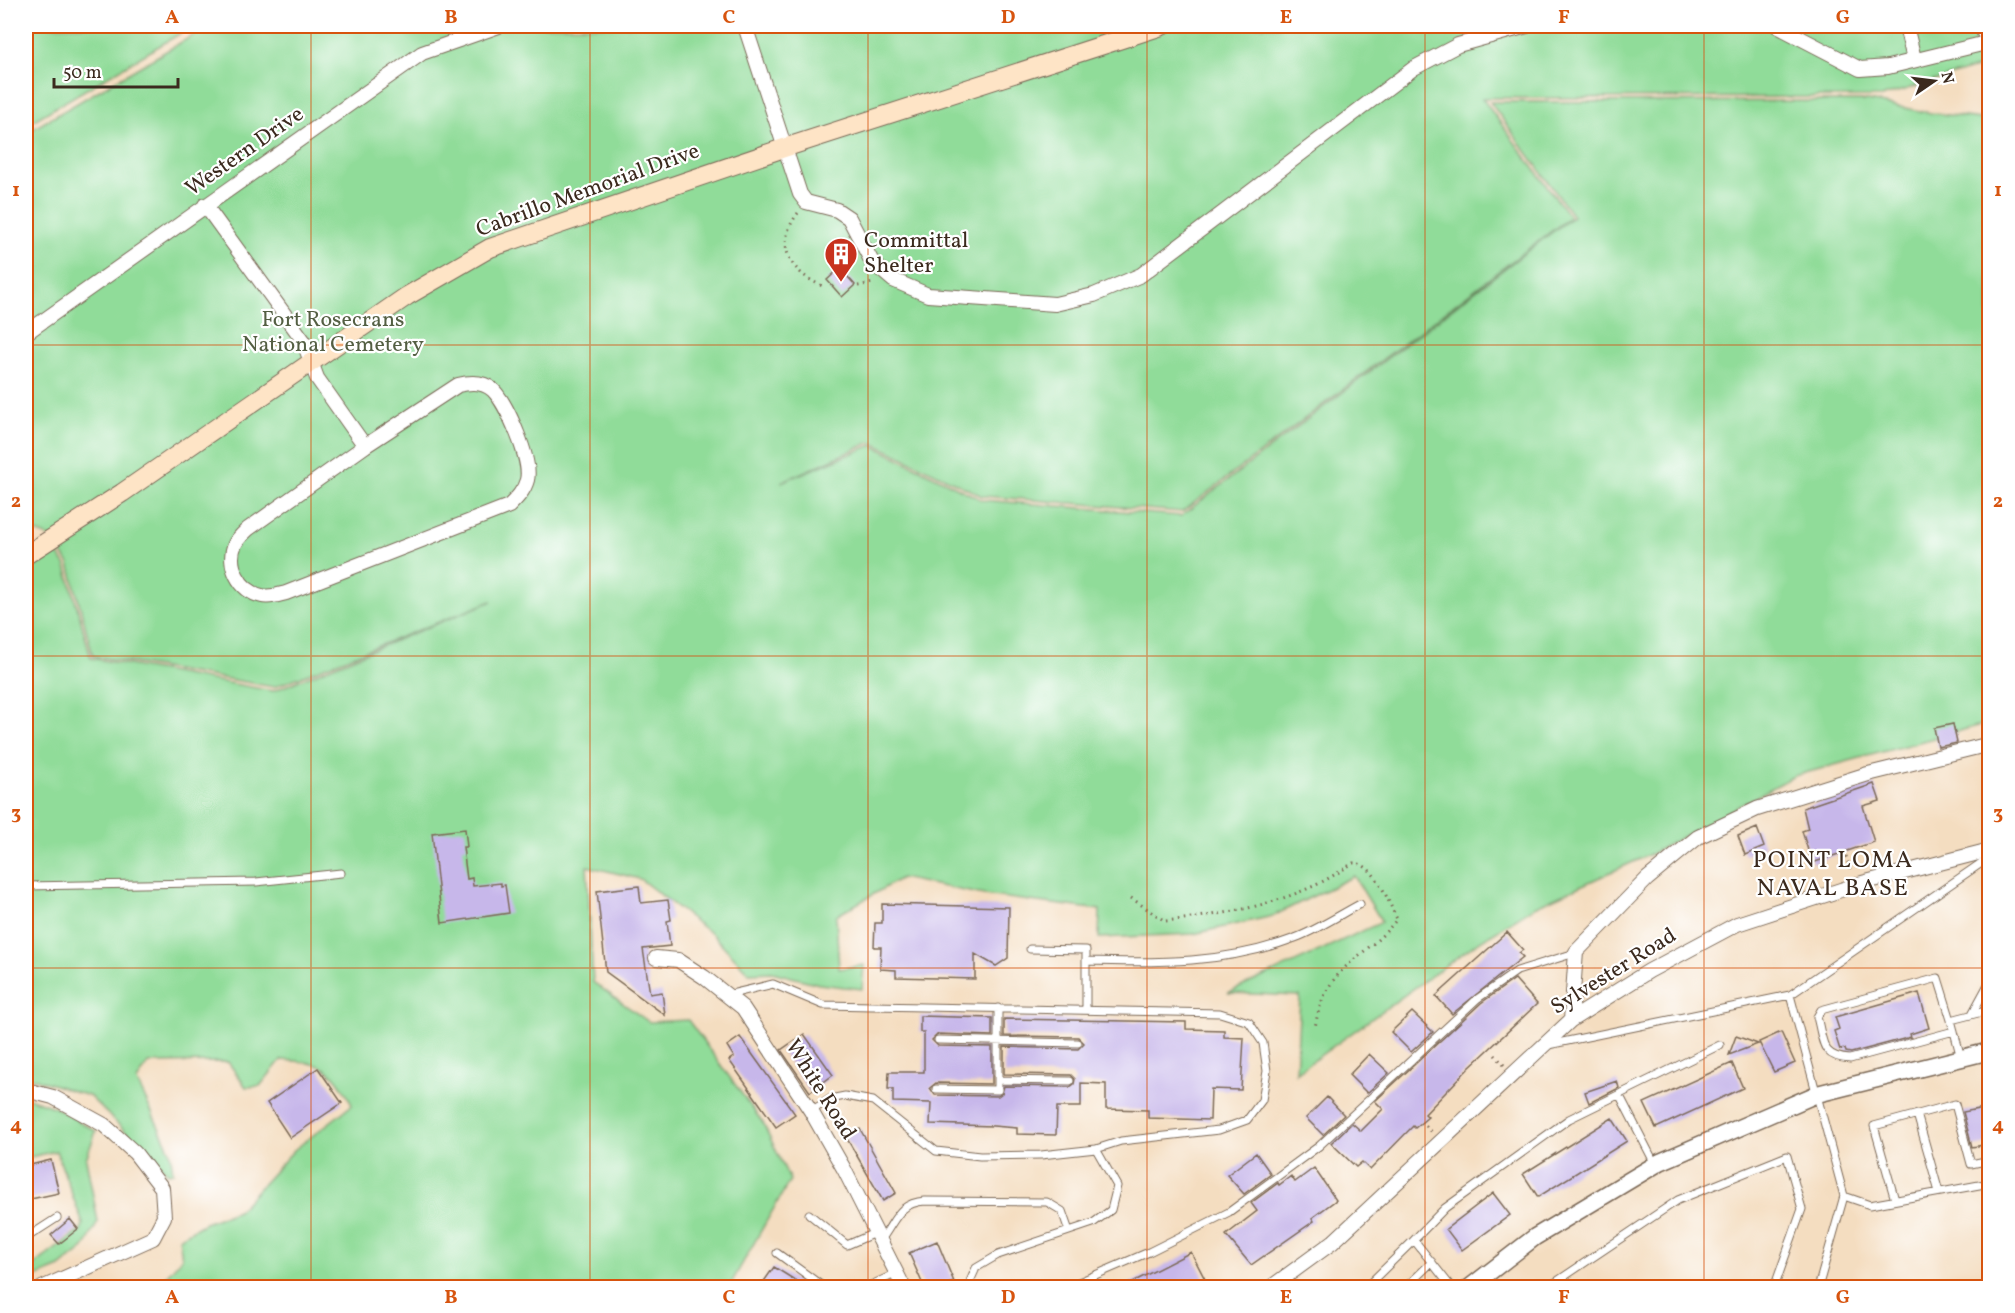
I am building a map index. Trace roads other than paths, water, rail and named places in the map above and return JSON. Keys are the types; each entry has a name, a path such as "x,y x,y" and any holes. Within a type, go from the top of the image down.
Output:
{"main road":[{"name":"Cabrillo Memorial Drive","path":"26,555 122,493 406,296 490,248 784,148 1162,26"}],"street":[{"name":"Western Drive","path":"26,333 422,53 499,26"},
{"path":"745,26 800,194 806,202 837,210 849,218 872,262 893,280 928,295 1056,304 1094,295 1141,275 1414,68 1458,45 1527,26"},
{"path":"1777,26 1860,69 1888,67 1988,42 1981,26"},
{"path":"1906,26 1914,59"},
{"path":"205,205 303,340 317,378 364,446"},
{"path":"474,381 492,388 504,405 526,459 528,478 521,494 509,506 286,593 262,596 248,589 237,578 231,561 236,543 248,529 364,446 458,385 474,381"},
{"path":"1571,1020 1576,952 1647,879 1698,837 1757,809 1868,774 1989,744"},
{"name":"Sylvester Road","path":"1270,1287 1333,1242 1571,1020 1649,971 1737,924 1862,883 1989,850"},
{"name":"White Road","path":"656,958 678,960 743,1008 811,1111 904,1287"},
{"path":"1468,1287 1535,1237 1656,1165 1817,1094 1989,1051"},
{"path":"26,1090 53,1097 104,1125 135,1153 162,1188 164,1217 153,1238 42,1287"}],"lane":[{"path":"1544,1046 1790,995 1989,857"},
{"path":"26,886 256,882 340,873"},
{"path":"1086,962 1166,963 1253,952 1297,937 1360,904"},
{"path":"1030,949 1086,950 1086,1010"},
{"path":"1065,1287 1149,1252 1229,1212 1319,1146 1477,999 1517,971 1576,952"},
{"path":"1954,1031 1850,1059 1834,1058 1827,1052 1817,1017 1821,1010 1938,978 1951,1020 1954,1031 1961,1059"},
{"path":"1972,1014 1989,981"},
{"path":"727,995 772,984 824,1005 1220,1013 1249,1022 1263,1043 1268,1071 1262,1100 1247,1120 1219,1130 1121,1141 1096,1149 1041,1155 980,1156 936,1151 873,1101 845,1096 830,1099 811,1111"},
{"path":"1790,995 1844,1196 1818,1287"},
{"path":"936,1089 998,1090 998,1008"},
{"path":"1951,1020 1989,1010"},
{"path":"938,1040 1078,1043"},
{"path":"1365,1287 1445,1208 1569,1119 1720,1045"},
{"path":"998,1080 1070,1081"},
{"path":"1619,1094 1656,1165"},
{"path":"1895,1200 1874,1126 1955,1104 1971,1164 1989,1160"},
{"path":"1917,1114 1939,1192"},
{"path":"967,1287 976,1268 998,1255 1093,1224 1111,1210 1117,1186 1096,1149"},
{"path":"1547,1287 1678,1200 1787,1156 1802,1209 1774,1287"},
{"path":"1844,1196 1870,1205 1989,1183"},
{"path":"809,1214 847,1245 879,1236 910,1202 925,1201 1047,1202 1062,1211 1069,1231"},
{"path":"26,1238 57,1218"},
{"path":"1414,1240 1452,1287"},
{"path":"777,1253 825,1287"},
{"path":"1405,1287 1432,1262"},
{"path":"869,1286 898,1273"}],"place":[{"name":"Committal Shelter","path":"841,283"}],"district":[{"name":"POINT LOMA NAVAL BASE","path":"1833,875"}],"park label":[{"name":"Fort Rosecrans National Cemetery","path":"333,332"}]}
